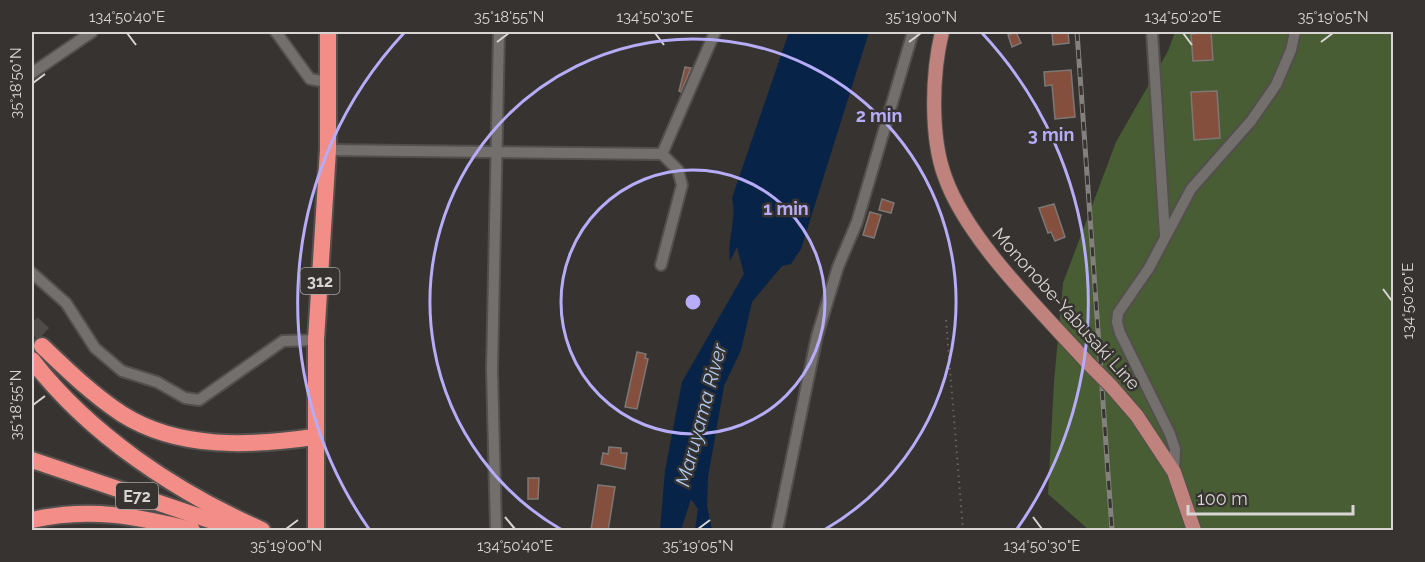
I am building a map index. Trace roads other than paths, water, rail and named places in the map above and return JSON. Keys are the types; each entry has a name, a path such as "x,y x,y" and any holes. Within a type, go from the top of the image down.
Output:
{"highway":[{"name":"312","path":"316,531 314,437 316,340 328,150 328,32"},
{"path":"44,341 109,405 139,423 168,434 213,442 273,443 314,437"},
{"path":"32,360 67,401 127,451 192,493 262,531"},
{"name":"E72","path":"32,461 239,531"},
{"path":"32,520 92,512 149,519 192,531"}],"main road":[{"name":"Mononobe-Yabusaki Line","path":"942,32 937,51 934,115 945,178 974,232 1137,416 1173,472 1194,531"}],"street":[{"path":"32,73 92,32"},
{"path":"276,32 310,78 327,82"},
{"path":"496,531 492,370 499,32"},
{"path":"662,154 715,32"},
{"path":"777,531 817,336 838,267 857,222 913,32"},
{"path":"1152,32 1166,235"},
{"path":"1173,472 1176,461 1173,441 1117,322 1119,314 1149,268 1191,189 1251,121 1276,85 1291,50 1295,32"},
{"path":"328,150 662,154 678,170 682,185 661,265"},
{"path":"32,273 66,303 95,348 122,371 157,382 185,398 199,400 283,341 316,340"}],"water":[{"name":"Maruyama River","path":"789,32 795,32 796,35 798,32 869,32 801,249 791,264 782,266 752,302 741,350 724,386 708,477 707,506 712,530 695,530 698,509 691,499 681,530 660,530 665,471 682,382 744,274 737,247 730,261 732,198"}],"tunnel":[{"path":"32,323 46,336"}],"railway":[{"path":"1077,32 1112,530"}]}
